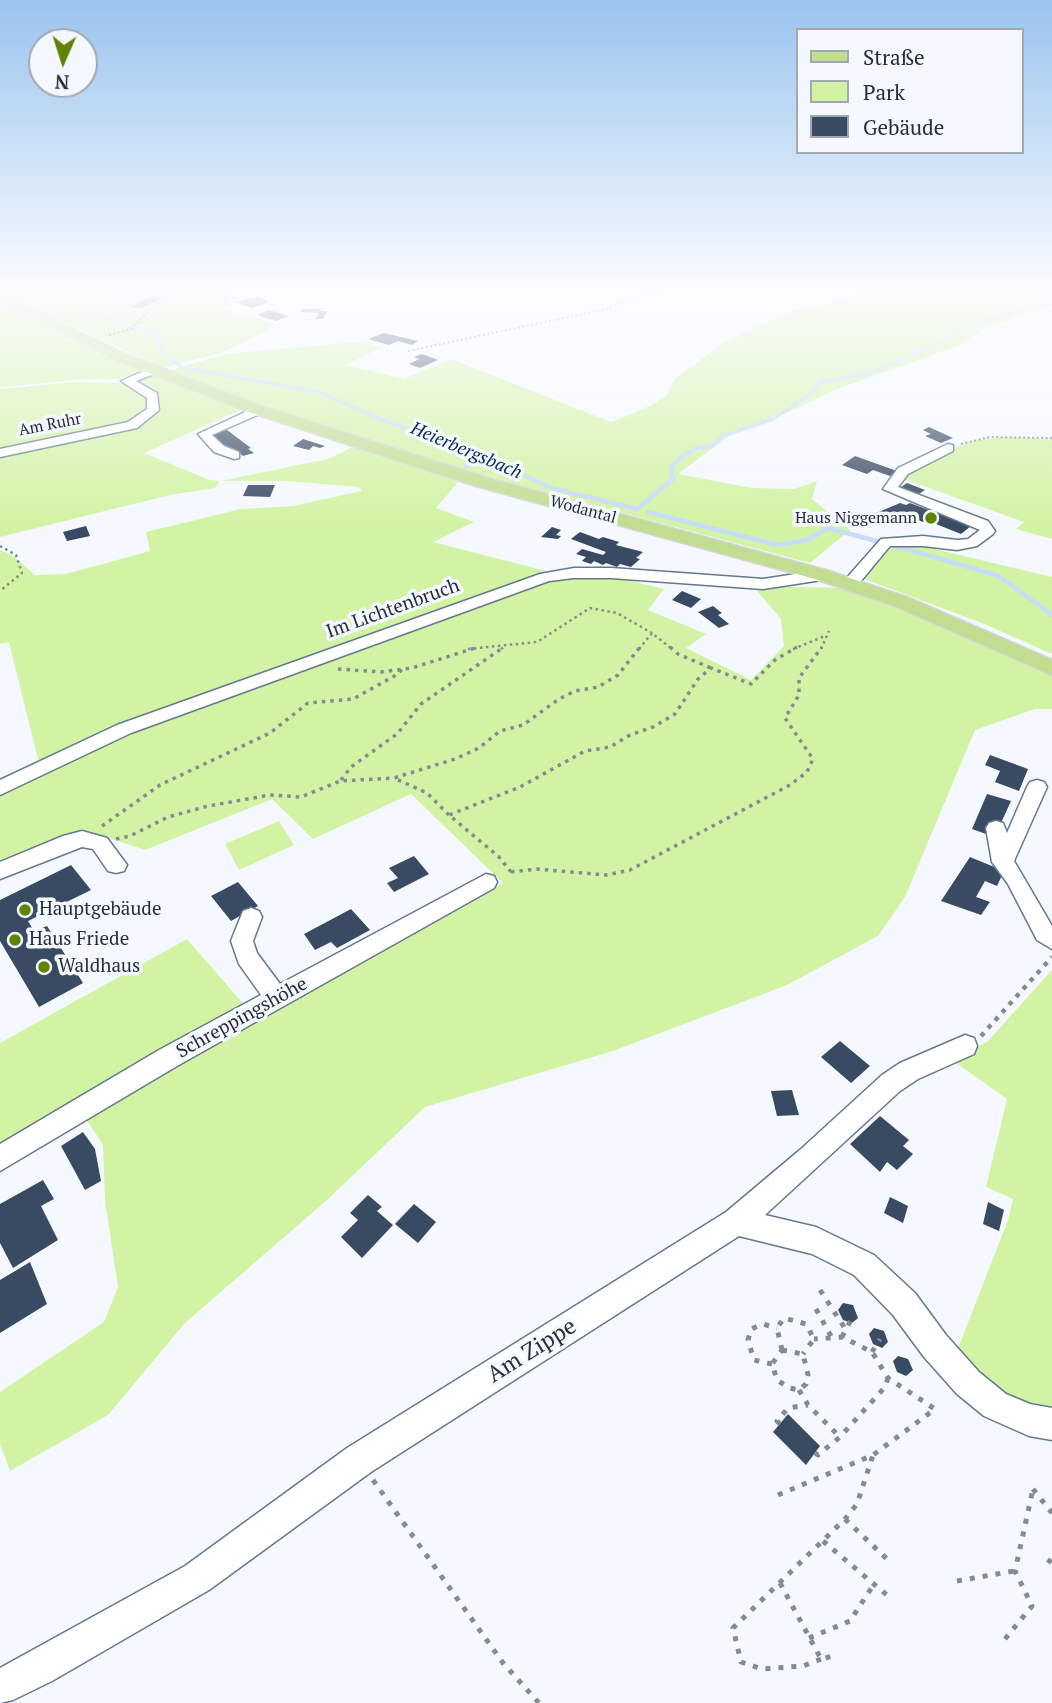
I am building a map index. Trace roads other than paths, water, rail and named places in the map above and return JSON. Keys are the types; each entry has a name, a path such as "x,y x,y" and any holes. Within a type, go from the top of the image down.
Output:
{"main road":[{"name":"Wodantal","path":"149,367 258,410 482,482 850,584 937,617 1052,668"}],"street":[{"name":"Am Ruhr","path":"0,453 132,425 153,410 153,396 127,381 155,370"},
{"path":"234,455 219,449 204,435 258,410"},
{"path":"850,584 886,542 923,541 957,545 972,543 988,531 983,524 890,489 903,471 948,448"},
{"name":"Im Lichtenbruch","path":"0,788 124,729 547,577 574,573 611,573 763,584 821,575"},
{"path":"1003,862 1037,787"},
{"path":"996,828 1003,862 1016,879 1045,933 1052,940"},
{"path":"0,872 69,841 100,835 116,865"},
{"name":"Schreppingshöhe","path":"0,1158 168,1058 486,882"},
{"path":"251,917 242,942 247,957 277,998"},
{"name":"Am Zippe","path":"0,1687 197,1577 359,1460 736,1222 811,1158 891,1083 909,1071 965,1046"},
{"path":"736,1222 816,1241 864,1265 904,1304 935,1346 968,1383 995,1405 1029,1420 1052,1424"}],"waterway":[{"name":"Heierbergsbach","path":"182,367 319,392 382,420 456,445"},
{"path":"712,445 723,436 773,419 805,398 822,382 867,374 882,367"},
{"name":"Heierbergsbach","path":"451,444 475,452 551,488 637,509 673,479 671,469 678,459 697,448 714,444"},
{"path":"466,466 492,462"},
{"name":"Heierbergsbach","path":"648,512 777,545 808,540 828,528 880,542"},
{"name":"Heierbergsbach","path":"892,545 999,576 1052,615"}],"place":[{"name":"Haus Niggemann","path":"931,518"},
{"name":"Hauptgebäude","path":"25,910"},
{"name":"Haus Friede","path":"15,940"},
{"name":"Waldhaus","path":"44,967"}]}
